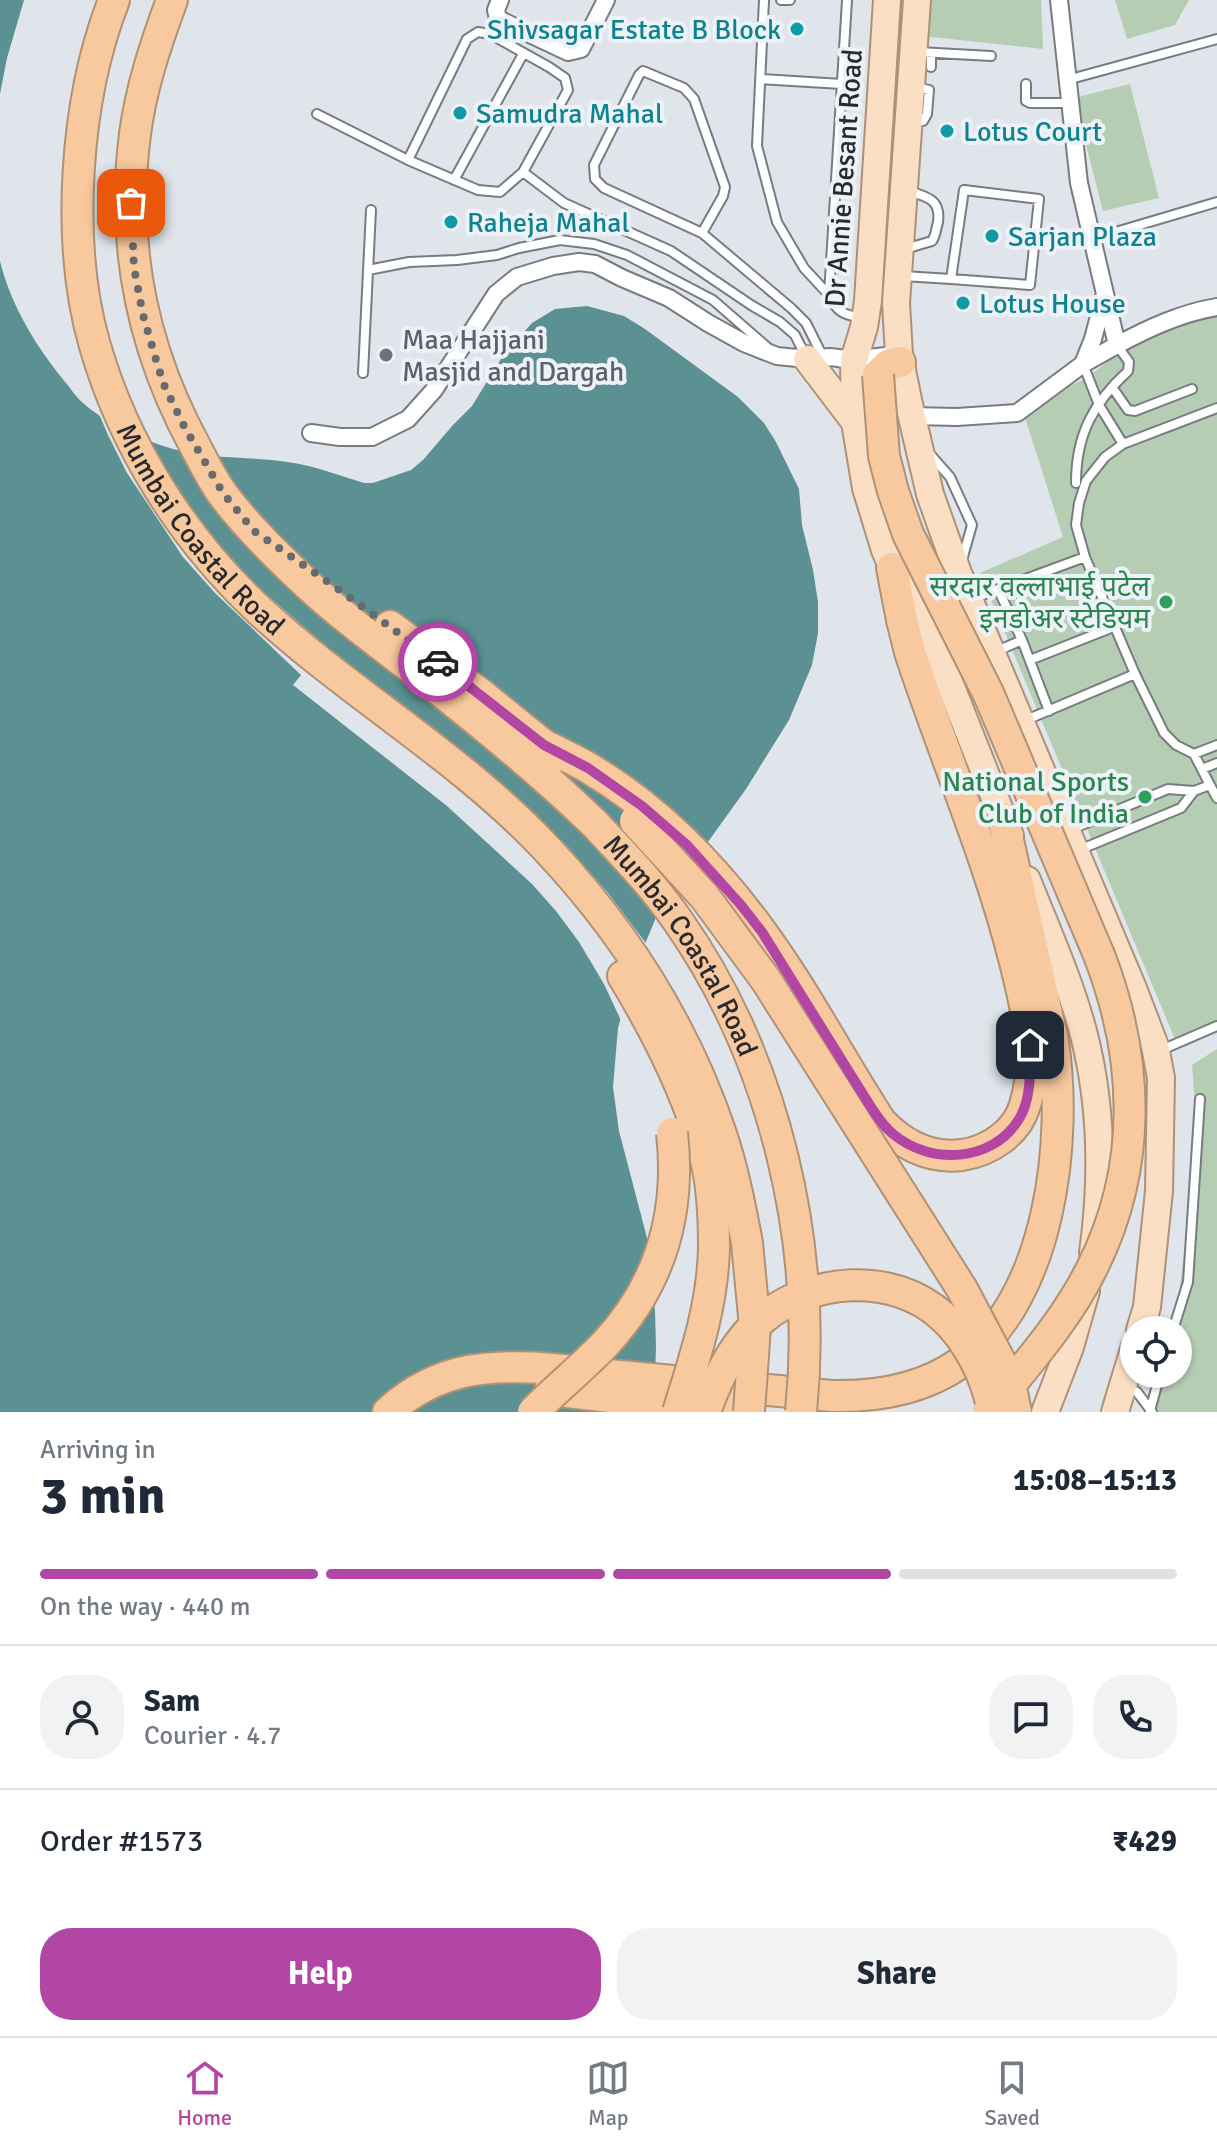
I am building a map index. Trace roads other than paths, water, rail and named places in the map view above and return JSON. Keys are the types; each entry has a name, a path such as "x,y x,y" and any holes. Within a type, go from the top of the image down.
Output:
{"highway":[{"name":"Mumbai Coastal Road","path":"114,0 95,57 83,114 78,225 83,291 94,345 117,407 139,453 175,513 238,588 312,656 483,789 546,847 633,957 672,1020 701,1081 722,1136 738,1193 747,1243 755,1327 749,1412"},
{"name":"Mumbai Coastal Road","path":"172,0 142,95 135,133 131,226 134,268 143,315 164,385 211,475 254,531 345,617 515,750 546,778 595,824 645,878 685,933 736,1024 759,1080 786,1169 796,1225 811,1404"},
{"path":"883,363 884,456 893,491 908,534 989,695 1113,991 1123,1029 1129,1072 1131,1116 1127,1161 1107,1235 1092,1270 1071,1304 991,1412"},
{"path":"254,531 381,619 544,745 635,821 704,896 766,980 968,1298 1009,1378 1016,1412"},
{"path":"544,745 588,768 642,806 687,845 714,874 741,905 782,962 881,1122 893,1134 928,1153 945,1156 984,1149 1009,1132 1025,1106 1029,1088 1030,1045 1027,1014 995,887 910,652 892,568"},
{"path":"312,656 392,736 511,836 561,889 600,939 668,1059 706,1158 714,1204 711,1290 678,1412"},
{"path":"388,1412 433,1382 488,1368 560,1370 811,1404 899,1390 926,1382 963,1362 998,1327 1022,1288 1039,1240 1057,1149 1056,1062 1003,818"},
{"path":"533,1412 603,1347 634,1310 656,1266 671,1212 674,1147 666,1102 649,1052 600,939"},
{"path":"705,1412 723,1370 749,1332 762,1319 780,1306 808,1293 840,1285 856,1285 904,1295 941,1315 964,1342 975,1361 984,1380 991,1412"},
{"path":"422,1412 450,1396 502,1388 587,1394 738,1412"}],"main road":[{"name":"Dr Annie Besant Road","path":"883,363 866,317 887,0"},
{"path":"855,422 883,363 896,303 911,87 925,57 917,0"},
{"path":"815,358 855,422 866,488 885,550 948,679 1068,984 1084,1035 1097,1108 1098,1201 1093,1250 1086,1291 1070,1347 1045,1412"},
{"path":"883,363 915,428 930,494 958,573 979,595 1071,842 1132,986 1156,1052 1161,1078 1159,1191 1144,1316"},
{"path":"1115,1412 1122,1388"}],"street":[{"path":"500,0 496,10 498,19 568,52 581,49 606,0"},
{"path":"1059,0 1079,183 1117,345"},
{"path":"311,433 372,437 408,419 434,390 496,294 517,277 579,262 595,264 669,298 744,343 777,356 883,363"},
{"path":"1083,364 1105,294"},
{"path":"915,428 957,417 1017,413 1083,364 1117,345 1165,321 1217,307"}],"lane":[{"path":"764,0 757,146 777,222 804,268 829,295 834,306 847,316 866,317"},
{"path":"781,0 790,0"},
{"path":"829,295 847,0"},
{"path":"317,114 408,160 454,180 478,190 500,192 523,172 568,90 565,78 490,34 478,32 467,39 408,160"},
{"path":"1067,80 1217,39"},
{"path":"454,180 523,54"},
{"path":"925,57 991,56"},
{"path":"702,233 725,187 694,99 684,88 643,71 594,165 595,179 604,188 702,233 806,323 815,358"},
{"path":"760,79 842,84"},
{"path":"1026,84 1026,101 1030,103 1069,103"},
{"path":"523,172 564,203 671,251 780,322 815,358"},
{"path":"900,250 932,241 936,236 939,215 938,207 932,200 904,190"},
{"path":"898,276 1030,285 1039,199 964,190 951,279"},
{"path":"1092,239 1217,202"},
{"path":"363,373 371,210"},
{"path":"368,270 409,262 497,255 560,240 594,244 627,255 713,300 777,356"},
{"path":"1076,483 1080,440 1089,419 1128,371 1129,362 1117,345"},
{"path":"1083,364 1099,405 1123,444"},
{"path":"1112,387 1128,410 1135,411 1192,389"},
{"path":"1216,796 1194,754 1176,745 1164,733 1085,557 1076,525 1086,481 1105,457 1123,444 1217,408"},
{"path":"979,595 1085,557"},
{"path":"998,589 1022,640 1049,711"},
{"path":"1030,660 1116,626"},
{"path":"998,650 1022,640"},
{"path":"1027,719 1135,674"},
{"path":"1194,754 1217,745"},
{"path":"1202,769 1217,763"},
{"path":"1071,842 1168,789 1194,791 1210,785"},
{"path":"1071,842 1181,808 1194,791"},
{"path":"1156,1052 1217,1026"},
{"path":"1177,1316 1188,1282 1200,1099"},
{"path":"1130,1388 1137,1392 1151,1411"},
{"path":"1151,1411 1157,1388"}],"water":[{"path":"0,0 24,0 0,94"},
{"path":"0,261 26,326 78,398 113,424 173,449 203,455 294,463 364,483 411,470 472,406 504,354 532,323 555,309 587,306 624,316 645,329 738,397 764,423 776,442 799,489 802,525 813,570 818,602 818,633 812,665 789,720 746,789 659,910 634,971 618,1028 613,1087 619,1131 647,1238 655,1311 654,1412 0,1412"}],"place":[{"name":"Shivsagar Estate B Block","path":"797,29"},
{"name":"Samudra Mahal","path":"460,113"},
{"name":"Lotus Court","path":"947,131"},
{"name":"Raheja Mahal","path":"451,222"},
{"name":"Sarjan Plaza","path":"992,236"},
{"name":"Lotus House","path":"963,303"},
{"name":"Maa Hajjani Masjid and Dargah","path":"386,355"},
{"name":"सरदार वल्लाभाई पटेल इनडोअर स्टेडियम","path":"1166,602"},
{"name":"National Sports Club of India","path":"1145,797"}]}
